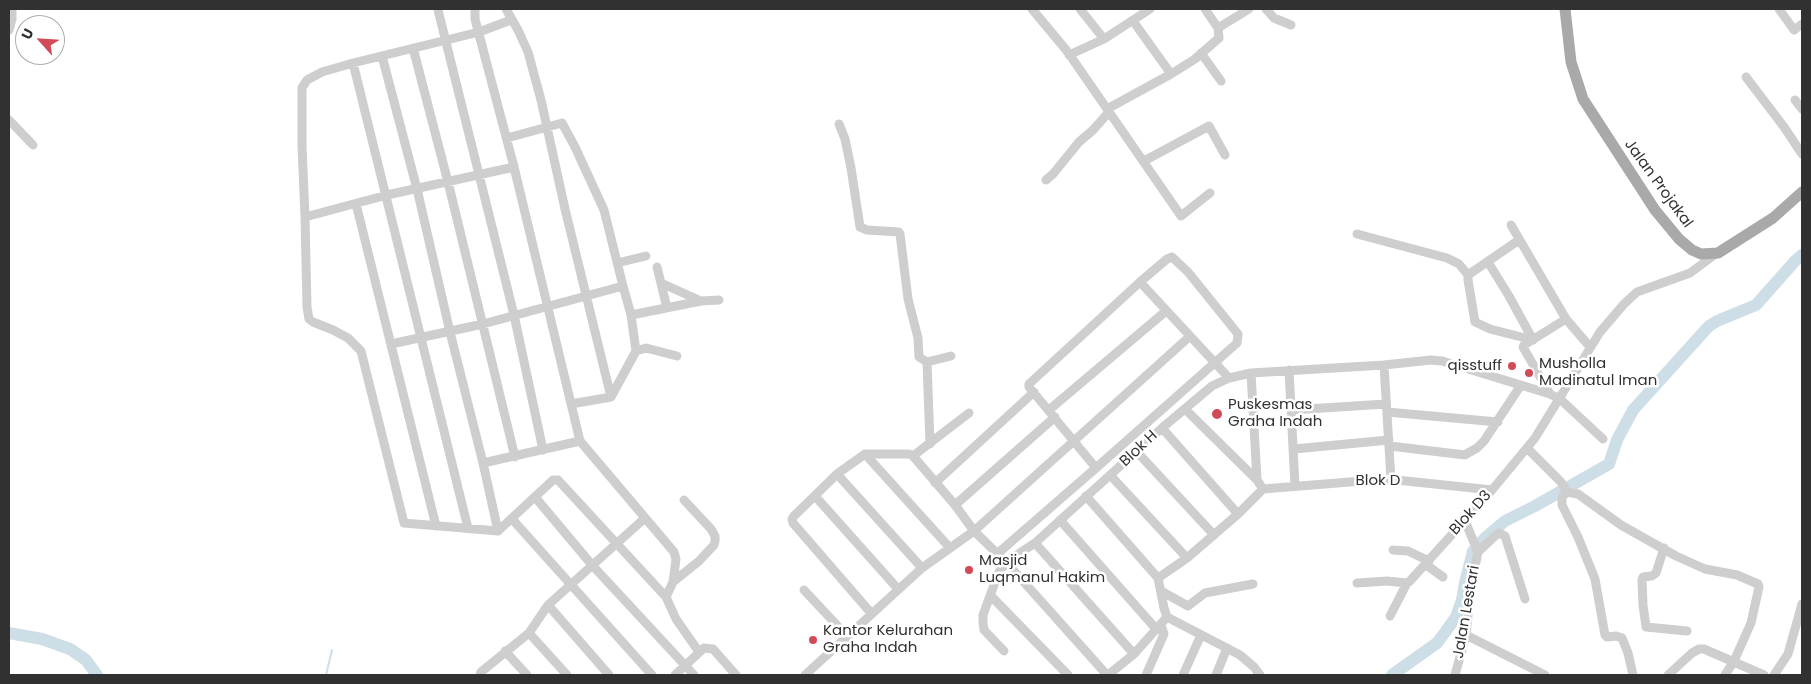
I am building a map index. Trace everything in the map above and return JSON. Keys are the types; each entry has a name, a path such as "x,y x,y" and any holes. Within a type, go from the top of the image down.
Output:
{"main road":[{"name":"Jalan Projakal","path":"1564,9 1574,74 1583,100 1608,140 1655,210 1679,239 1692,250 1701,254 1718,253"},
{"path":"1718,253 1773,218 1802,192"}],"street":[{"path":"9,30 12,9"},
{"path":"475,9 479,32 514,167 580,441 674,552 676,559 674,582"},
{"path":"506,9 528,52 541,100 546,128 611,397"},
{"path":"1032,9 1069,55 1182,216 1210,193"},
{"path":"1080,9 1104,39"},
{"path":"1069,55 1104,39 1150,9"},
{"path":"1046,180 1079,142 1093,130 1108,111 1195,59 1219,38 1218,28 1205,9"},
{"path":"1218,28 1249,9"},
{"path":"1266,9 1274,18 1291,25"},
{"path":"1779,9 1794,30 1802,24"},
{"path":"438,10 514,315 543,450"},
{"path":"511,20 479,32 322,72 307,80 302,88 302,146 306,217 307,307 309,319 348,338 361,351 403,521 407,524 498,531 553,480 558,480 666,597 676,618 699,652"},
{"path":"1133,21 1171,74"},
{"path":"412,48 448,182 515,457"},
{"path":"1201,53 1221,81"},
{"path":"382,56 417,189 498,531"},
{"path":"353,63 468,528"},
{"path":"1746,77 1802,154"},
{"path":"1794,100 1802,109"},
{"path":"9,120 33,146"},
{"path":"506,138 562,123 604,210 631,315 636,351 611,397"},
{"path":"839,124 845,139 851,168 860,227 867,230 898,232 900,234 902,265 918,338 919,357 927,362 950,356"},
{"path":"1144,161 1210,126 1225,155"},
{"path":"306,217 514,167"},
{"path":"356,204 436,526"},
{"path":"1511,225 1566,319 1590,346"},
{"path":"1357,234 1448,258 1459,264 1468,275 1475,322 1490,329 1533,340"},
{"path":"1468,275 1519,240"},
{"name":"Blok D3","path":"1390,616 1407,583 1465,521 1527,448 1560,399 1600,332 1637,292 1690,273 1718,253"},
{"path":"617,263 646,256"},
{"path":"997,554 1096,468 1237,343 1238,334 1188,272 1172,257 1167,259 1140,282 1031,380 1029,387 1096,468"},
{"path":"1488,262 1533,340"},
{"path":"657,267 667,308"},
{"path":"1140,282 1229,378"},
{"path":"661,283 701,301"},
{"path":"391,344 483,324 623,286"},
{"path":"631,315 701,301 719,300"},
{"path":"955,505 1166,311"},
{"path":"1550,394 1524,351 1524,345 1566,319"},
{"path":"804,675 922,568 974,531 1189,337"},
{"path":"636,351 646,348 677,356"},
{"name":"Blok H","path":"1006,562 1035,543 1162,428 1212,386 1229,378 1251,373 1384,365 1431,360 1442,361 1550,394 1560,399 1603,439"},
{"path":"927,362 930,444"},
{"path":"1384,365 1392,480"},
{"path":"1289,370 1295,486"},
{"path":"1251,373 1257,480"},
{"path":"1294,449 1389,443 1464,454 1477,448 1498,422 1521,385"},
{"path":"935,482 1034,392"},
{"path":"571,404 611,397"},
{"path":"1291,410 1387,408 1498,422"},
{"path":"1158,578 1187,558 1238,514 1263,489 1257,480 1185,409"},
{"path":"913,456 969,413"},
{"path":"1162,428 1238,514"},
{"path":"483,463 580,441"},
{"path":"1527,448 1564,488 1578,494 1621,525 1676,556 1698,566 1724,574 1737,575 1758,584 1759,587 1750,623 1734,662 1726,675"},
{"path":"1137,452 1214,535"},
{"path":"872,613 793,522 794,516 838,474 865,454 902,453 913,456 955,505 974,531 1006,562 1108,675 1134,654 1168,617"},
{"path":"865,454 950,548"},
{"path":"838,474 922,568"},
{"path":"1111,476 1187,558"},
{"name":"Blok D","path":"1263,489 1392,480 1492,490"},
{"path":"1564,488 1562,505 1595,579 1605,635 1607,637 1616,636 1622,638 1633,675"},
{"path":"815,496 898,589"},
{"path":"1086,496 1158,578 1164,608 1168,617 1240,655 1252,671 1260,675"},
{"path":"535,497 592,565 694,675"},
{"path":"666,597 674,582 699,561 714,545 716,536 684,500"},
{"path":"482,674 505,651 529,633 548,605 645,518"},
{"path":"512,519 652,675"},
{"path":"1060,520 1159,628 1164,631 1146,675"},
{"path":"1465,521 1476,548 1499,533 1505,536 1525,599"},
{"path":"1035,543 1134,654"},
{"name":"Jalan Lestari","path":"1455,675 1466,635 1476,548"},
{"path":"1664,548 1656,573 1652,576 1644,577 1642,580 1646,626 1687,631"},
{"path":"1392,550 1408,551 1427,562 1442,577"},
{"path":"1004,651 984,630 983,615 1000,572 1006,562"},
{"path":"1357,582 1386,581 1407,583"},
{"path":"1161,591 1188,606 1205,593 1253,584"},
{"path":"804,590 847,636"},
{"path":"991,596 1068,675"},
{"path":"548,605 609,675"},
{"path":"1774,675 1788,654 1802,610"},
{"path":"529,633 568,675"},
{"path":"1183,675 1202,635"},
{"path":"1466,635 1545,675"},
{"path":"675,675 704,648 713,649 736,675"},
{"path":"1216,675 1227,648"},
{"path":"1668,675 1699,649 1712,652 1764,675"},
{"path":"505,651 527,675"}],"waterway":[{"path":"1392,675 1437,643 1456,617 1462,600 1473,551 1485,538 1505,521 1609,464 1617,440 1633,410 1709,326 1756,305 1802,255"},
{"path":"9,633 42,639 70,649 86,660 97,675"},
{"path":"326,675 332,650"}],"place":[{"name":"qisstuff","path":"1512,366"},
{"name":"Musholla Madinatul Iman","path":"1529,373"},
{"name":"Puskesmas Graha Indah","path":"1217,414"},
{"name":"Masjid Luqmanul Hakim","path":"969,570"},
{"name":"Kantor Kelurahan Graha Indah","path":"813,640"}]}
